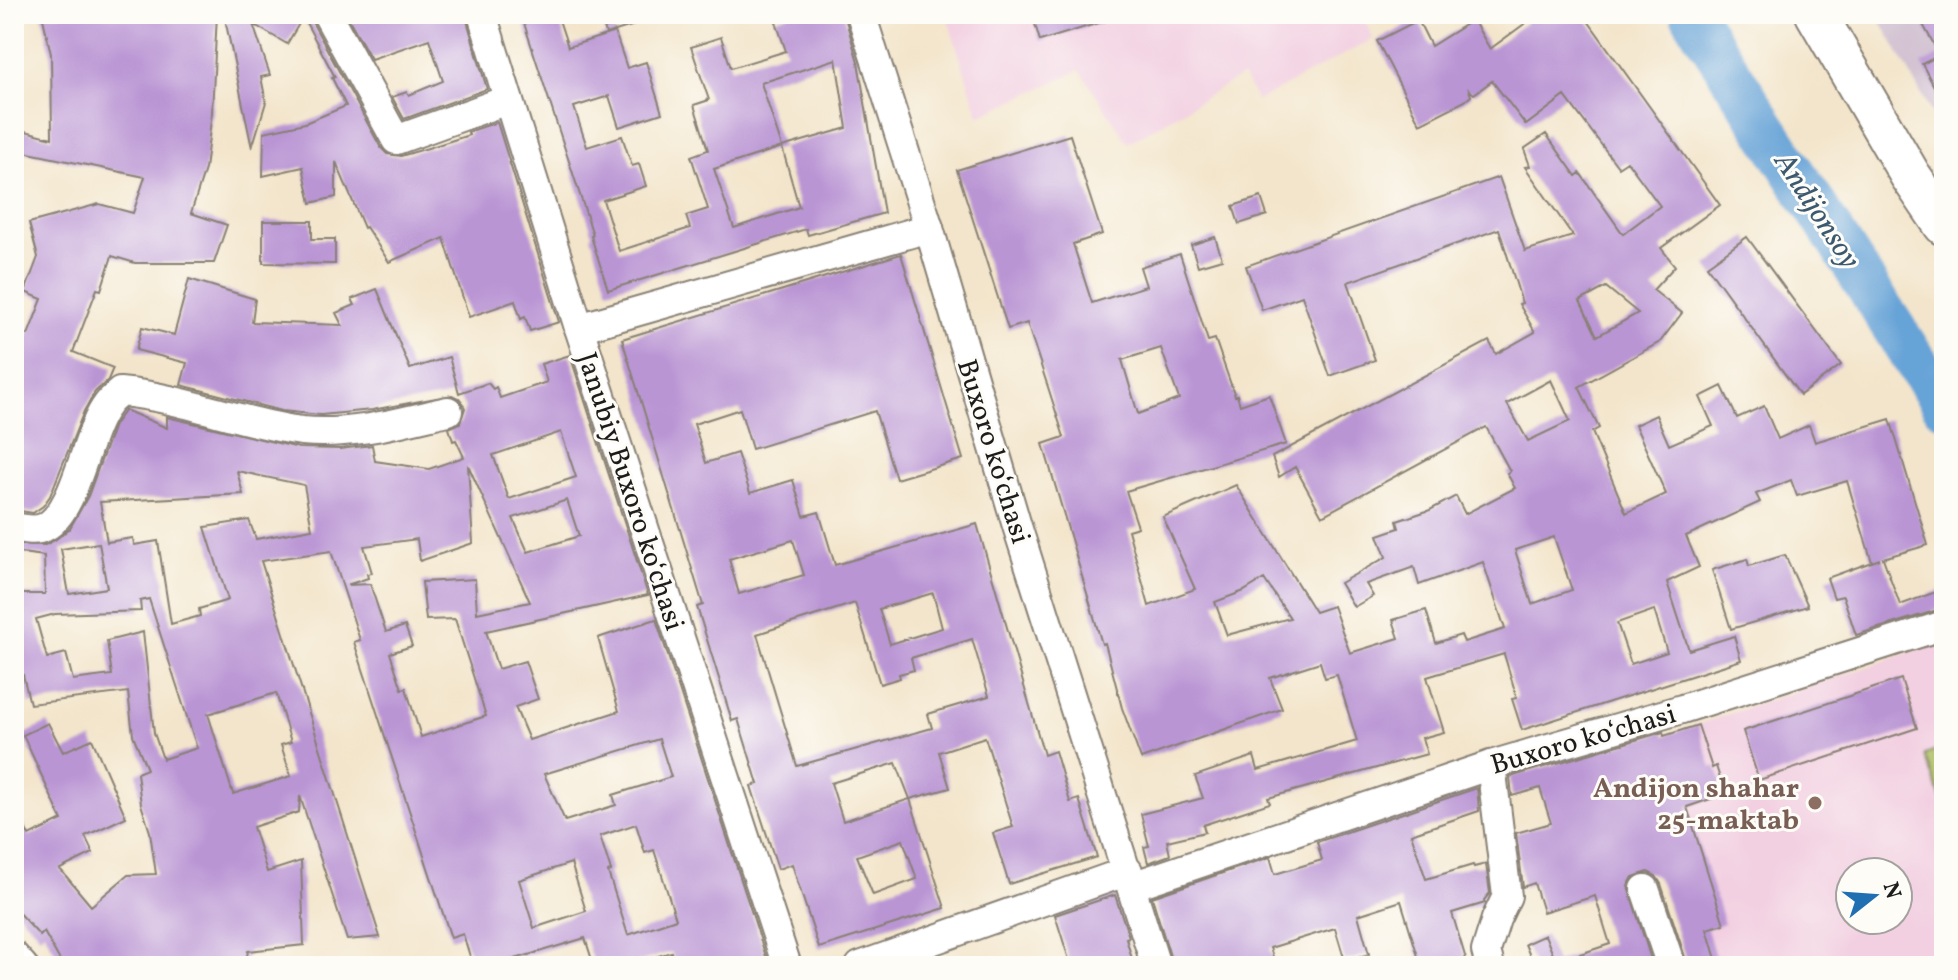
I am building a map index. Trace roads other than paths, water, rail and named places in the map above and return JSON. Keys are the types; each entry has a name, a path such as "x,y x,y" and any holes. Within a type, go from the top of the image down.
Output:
{"main road":[{"path":"1816,14 1910,175 1944,225"}],"street":[{"path":"327,14 396,140 507,100"},
{"name":"Janubiy Buxoro koʻchasi","path":"482,14 579,328 787,966"},
{"name":"Buxoro koʻchasi","path":"861,14 929,228 1017,526 1156,966"},
{"path":"579,328 929,228"},
{"path":"14,527 30,530 43,528 53,521 64,506 105,406 120,392 143,394 303,431 357,432 448,411"},
{"name":"Buxoro koʻchasi","path":"1130,878 1491,765 1668,714 1944,625"},
{"path":"1490,966 1486,951 1507,896 1491,765"},
{"path":"860,966 1130,878"},
{"path":"1645,889 1671,966"},
{"path":"14,956 23,966"}],"waterway":[{"name":"Andijonsoy","path":"1692,14 1944,406"}],"place":[{"name":"Andijon shahar 25-maktab","path":"1815,803"}]}
